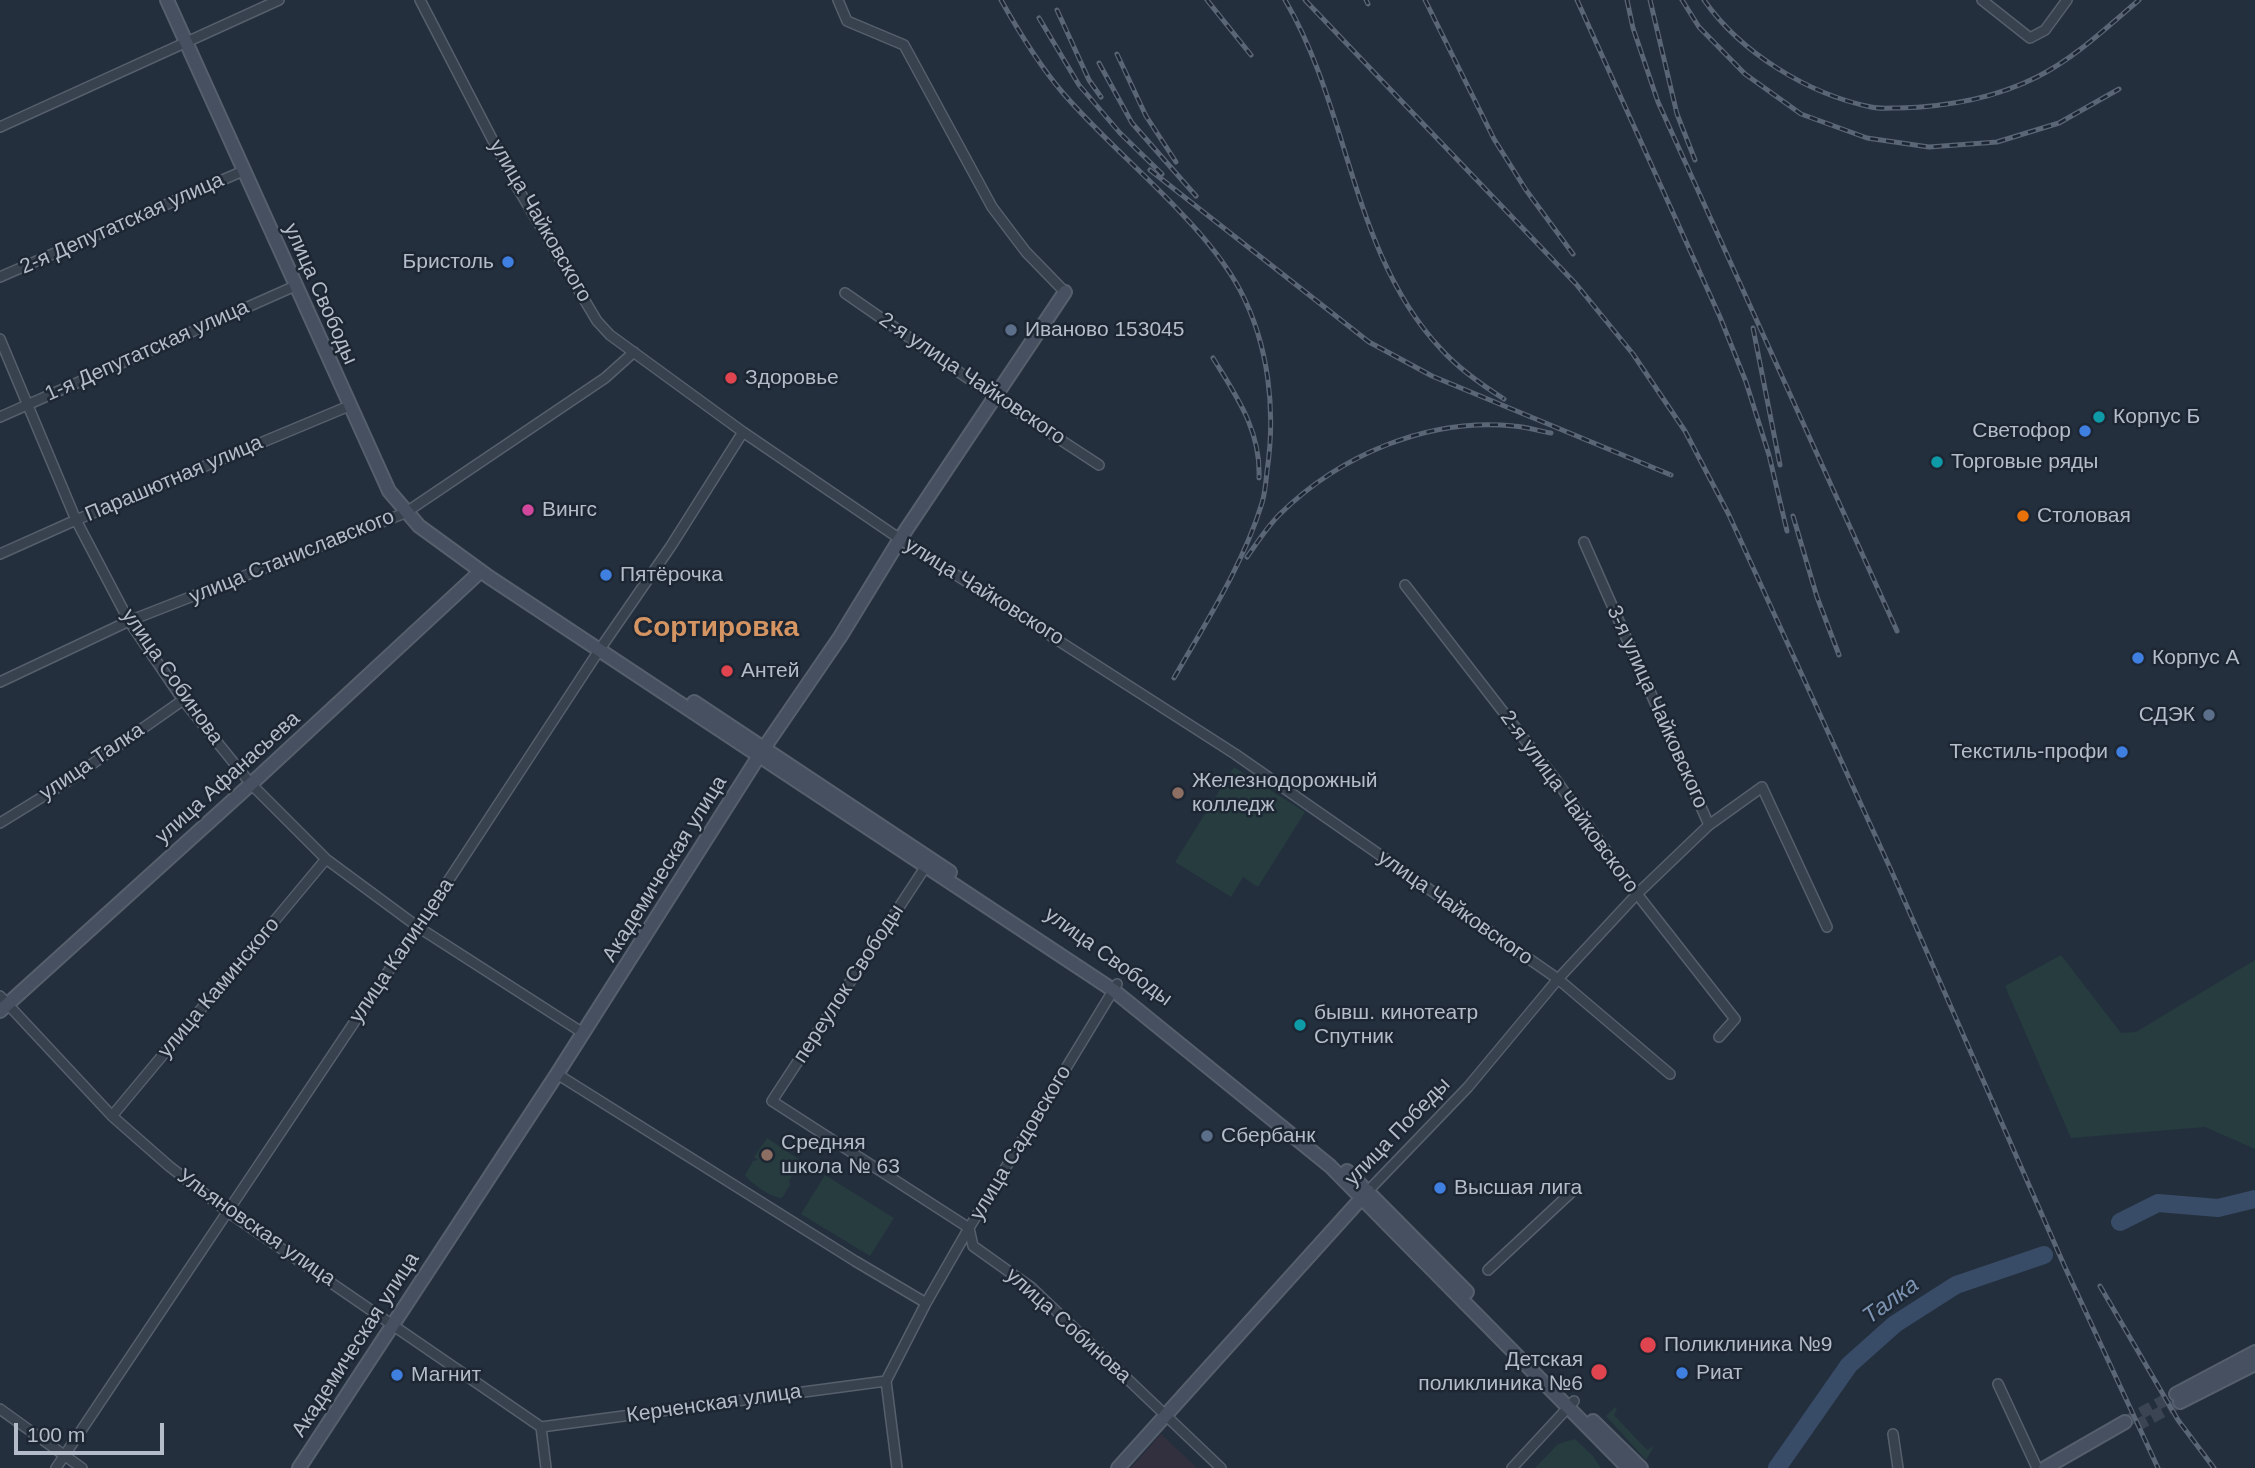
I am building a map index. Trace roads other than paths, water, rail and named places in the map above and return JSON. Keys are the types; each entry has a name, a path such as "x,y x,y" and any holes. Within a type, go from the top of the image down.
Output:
{"street":[{"name":"улица Свободы","path":"167,0 349,406 389,491 405,513 481,571 602,646 1115,987 1335,1159 1365,1194 1571,1404 1628,1468"},
{"path":"0,127 279,0"},
{"name":"улица Чайковского","path":"420,0 517,187 597,321 610,335 743,432 900,539 1235,754 1558,979 1670,1074"},
{"path":"838,0 847,21 904,45 992,207 1026,252 1065,292"},
{"path":"1982,0 2030,38 2045,30 2067,0"},
{"name":"2-я Депутатская улица","path":"0,277 243,171"},
{"name":"1-я Депутатская улица","path":"0,417 295,286"},
{"name":"Академическая улица","path":"299,1468 557,1074 762,752 840,637 900,539 1065,292"},
{"name":"2-я улица Чайковского","path":"845,293 1099,465"},
{"name":"улица Собинова","path":"0,339 76,520 130,621 183,700 251,784 326,859 418,927 583,1033"},
{"name":"улица Станиславского","path":"0,682 130,621 405,513 604,378 634,352"},
{"name":"Парашютная улица","path":"0,554 349,406"},
{"name":"улица Калинцева","path":"56,1468 671,546 743,432"},
{"name":"3-я улица Чайковского","path":"1584,542 1709,825 1762,787 1827,927"},
{"name":"улица Афанасьева","path":"2,1004 251,784 481,571"},
{"name":"2-я улица Чайковского","path":"1405,585 1556,780 1637,894 1734,1019 1719,1037"},
{"name":"улица Талка","path":"0,823 65,783 183,700"},
{"name":"улица Свободы","path":"762,752 926,866 1115,987"},
{"name":"улица Победы","path":"1118,1468 1365,1194 1468,1087 1558,979 1637,894 1709,825"},
{"name":"улица Каминского","path":"112,1116 326,859"},
{"name":"переулок Свободы","path":"772,1101 926,866"},
{"name":"улица Садовского","path":"886,1381 926,1303 1115,987"},
{"name":"Ульяновская улица","path":"2,1004 112,1116 169,1167 228,1212 541,1427"},
{"path":"557,1074 926,1303"},
{"name":"улица Собинова","path":"772,1101 970,1228 973,1246 1032,1288 1221,1468"},
{"path":"1488,1270 1576,1188"},
{"path":"2178,1398 2248,1364 2255,1352"},
{"path":"886,1381 897,1468"},
{"name":"Керченская улица","path":"541,1427 886,1381"},
{"path":"1998,1384 2037,1468"},
{"name":"улица Свободы","path":"1571,1404 1641,1468"},
{"path":"1512,1468 1571,1404"},
{"path":"0,1409 82,1468"},
{"path":"2045,1468 2127,1425 2062,1468"},
{"path":"541,1427 547,1468"},
{"path":"1893,1434 1898,1468"}],"waterway":[{"name":"Талка","path":"2120,1222 2158,1203 2218,1208 2255,1199"},
{"name":"Талка","path":"1777,1468 1849,1365 1895,1324 1956,1285 2044,1255"}],"tunnel":[{"path":"2125,1422 2176,1394"},
{"path":"2136,1426 2180,1402"}],"railway":[{"path":"1001,0 1030,48 1063,93 1182,214 1221,260 1250,311 1264,356 1271,425 1262,503 1234,571 1174,678"},
{"path":"1207,0 1251,55"},
{"path":"1285,0 1307,43 1324,87 1369,225 1388,269 1411,311 1455,363 1504,399"},
{"path":"1305,0 1576,284 1633,354 1685,431 1729,515 1891,870 2064,1265 2158,1468"},
{"path":"1366,0 1368,4"},
{"path":"1425,0 1494,139 1526,190 1573,254"},
{"path":"1577,0 1720,317 1746,382 1769,455 1787,531"},
{"path":"1627,0 1633,28 1658,102 1897,631"},
{"path":"1650,0 1677,114 1695,160"},
{"path":"1682,0 1699,27 1745,74 1801,114 1867,138 1929,147 1997,142 2059,123 2119,89"},
{"path":"1704,0 1737,37 1756,54 1778,68 1800,81 1847,101 1884,108 1951,104 2020,85 2064,61 2139,0"},
{"path":"1057,10 1089,80 1101,97"},
{"path":"1039,18 1079,85 1120,133 1162,174"},
{"path":"1117,54 1146,116 1176,162"},
{"path":"1099,63 1132,123 1196,196"},
{"path":"1150,170 1369,342 1432,376 1671,475"},
{"path":"1753,328 1780,465"},
{"path":"1213,358 1239,401 1252,430 1259,461 1259,478"},
{"path":"1247,557 1275,519 1304,493 1330,474 1388,444 1418,434 1482,425 1519,427 1551,433"},
{"path":"1793,516 1817,597 1839,655"},
{"path":"2100,1286 2178,1420 2214,1468"}],"place":[{"name":"Бристоль","path":"508,262"},
{"name":"Иваново 153045","path":"1011,330"},
{"name":"Здоровье","path":"731,378"},
{"name":"Корпус Б","path":"2099,417"},
{"name":"Светофор","path":"2085,431"},
{"name":"Торговые ряды","path":"1937,462"},
{"name":"Вингс","path":"528,510"},
{"name":"Столовая","path":"2023,516"},
{"name":"Пятёрочка","path":"606,575"},
{"name":"Корпус А","path":"2138,658"},
{"name":"Антей","path":"727,671"},
{"name":"СДЭК","path":"2209,715"},
{"name":"Текстиль-профи","path":"2122,752"},
{"name":"Железнодорожный колледж","path":"1178,793"},
{"name":"бывш. кинотеатр Спутник","path":"1300,1025"},
{"name":"Сбербанк","path":"1207,1136"},
{"name":"Средняя школа № 63","path":"767,1155"},
{"name":"Высшая лига","path":"1440,1188"},
{"name":"Поликлиника №9","path":"1648,1345"},
{"name":"Детская поликлиника №6","path":"1599,1372"},
{"name":"Риат","path":"1682,1373"},
{"name":"Магнит","path":"397,1375"}],"district":[{"name":"Сортировка","path":"716,628"}]}
